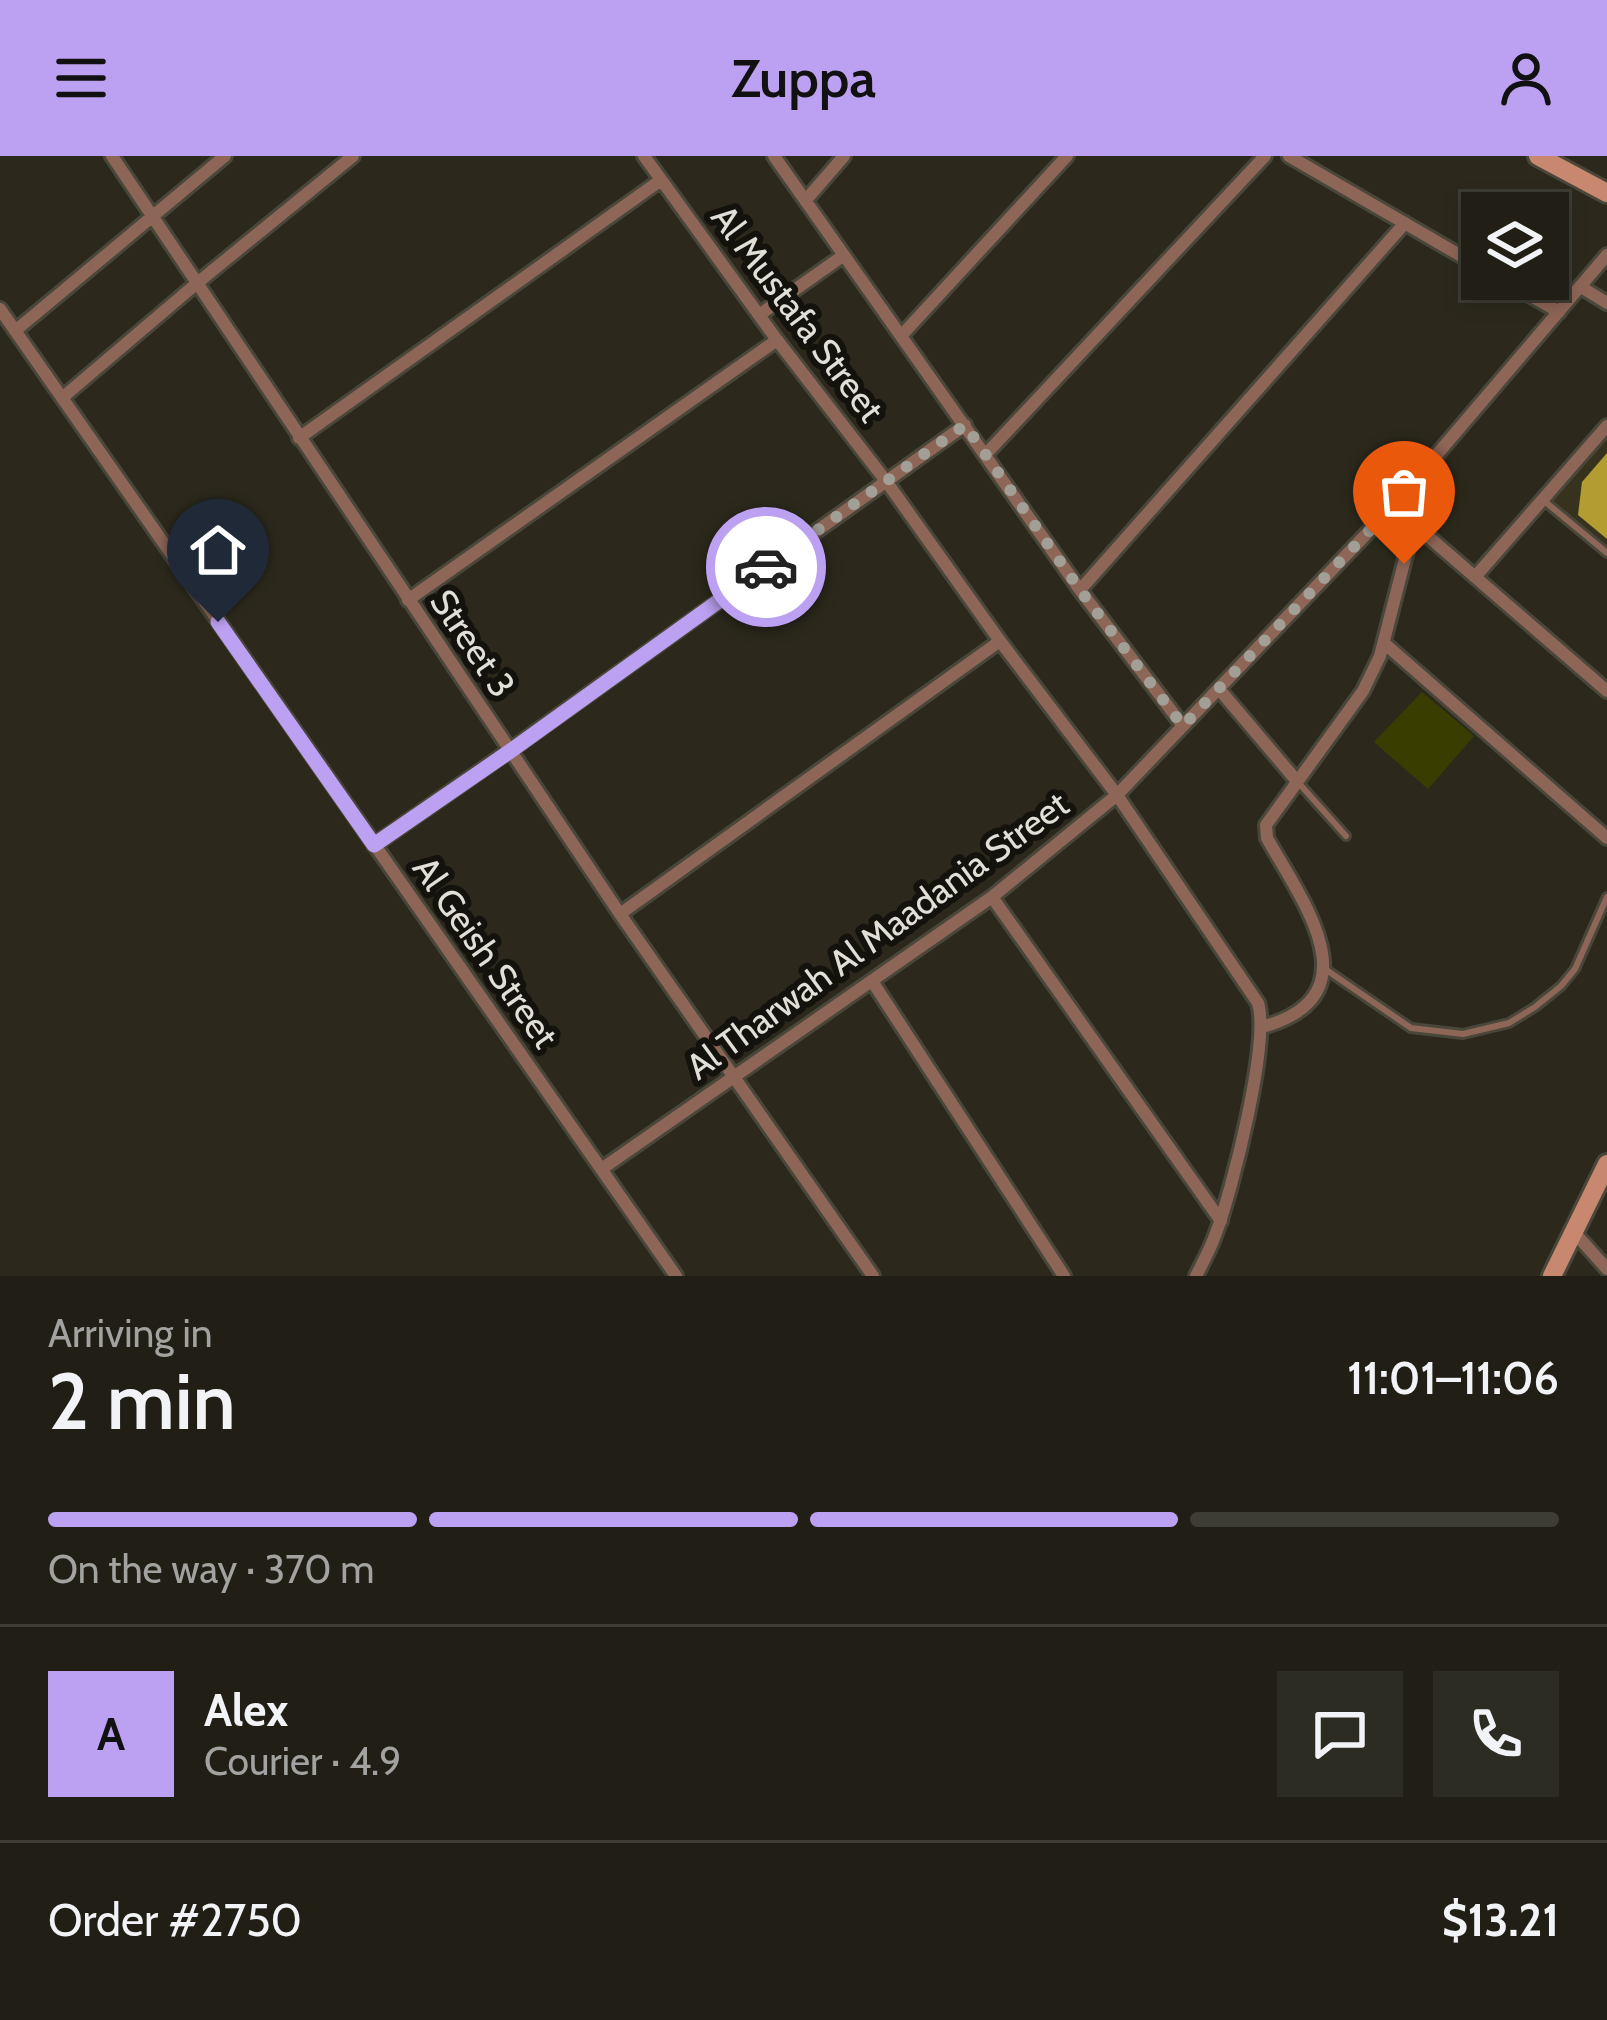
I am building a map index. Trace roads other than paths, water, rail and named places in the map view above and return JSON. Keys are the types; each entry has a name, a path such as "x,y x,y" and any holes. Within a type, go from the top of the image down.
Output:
{"street":[{"name":"Street 3","path":"112,156 509,752 873,1276"},
{"path":"15,331 225,156"},
{"path":"62,398 352,156"},
{"name":"Al Mustafa Street","path":"644,156 1117,795"},
{"path":"774,156 1080,590 1183,726"},
{"path":"806,200 844,156"},
{"path":"901,336 1067,156"},
{"path":"986,454 1265,156"},
{"path":"1289,156 1461,256"},
{"path":"1538,156 1607,193"},
{"path":"299,438 662,179"},
{"path":"1080,590 1405,223"},
{"path":"759,316 844,255"},
{"name":"Al Tharwah Al Maadania Street","path":"603,1168 992,897 1117,795 1393,506 1607,255"},
{"path":"1581,286 1607,303"},
{"path":"1538,300 1559,312"},
{"name":"Al Geish Street","path":"0,309 676,1276"},
{"path":"408,600 777,340"},
{"path":"374,845 965,425"},
{"path":"1475,577 1607,426"},
{"path":"1393,506 1607,691"},
{"path":"1262,1028 1303,1008 1317,990 1324,968 1316,924 1265,830 1375,668 1414,524"},
{"path":"620,914 1000,641"},
{"path":"1384,643 1607,838"},
{"path":"1219,689 1296,780"},
{"path":"1117,795 1258,1003 1262,1028 1235,1166 1220,1222 1196,1276"},
{"path":"992,897 1220,1222"},
{"path":"872,981 1064,1276"},
{"path":"1552,1276 1607,1163"},
{"path":"1573,1231 1607,1269"}],"lane":[{"path":"1543,500 1607,553"},
{"path":"1296,780 1346,836"},
{"path":"1324,968 1411,1028 1463,1034 1509,1023 1548,996 1575,969 1607,897"}]}
